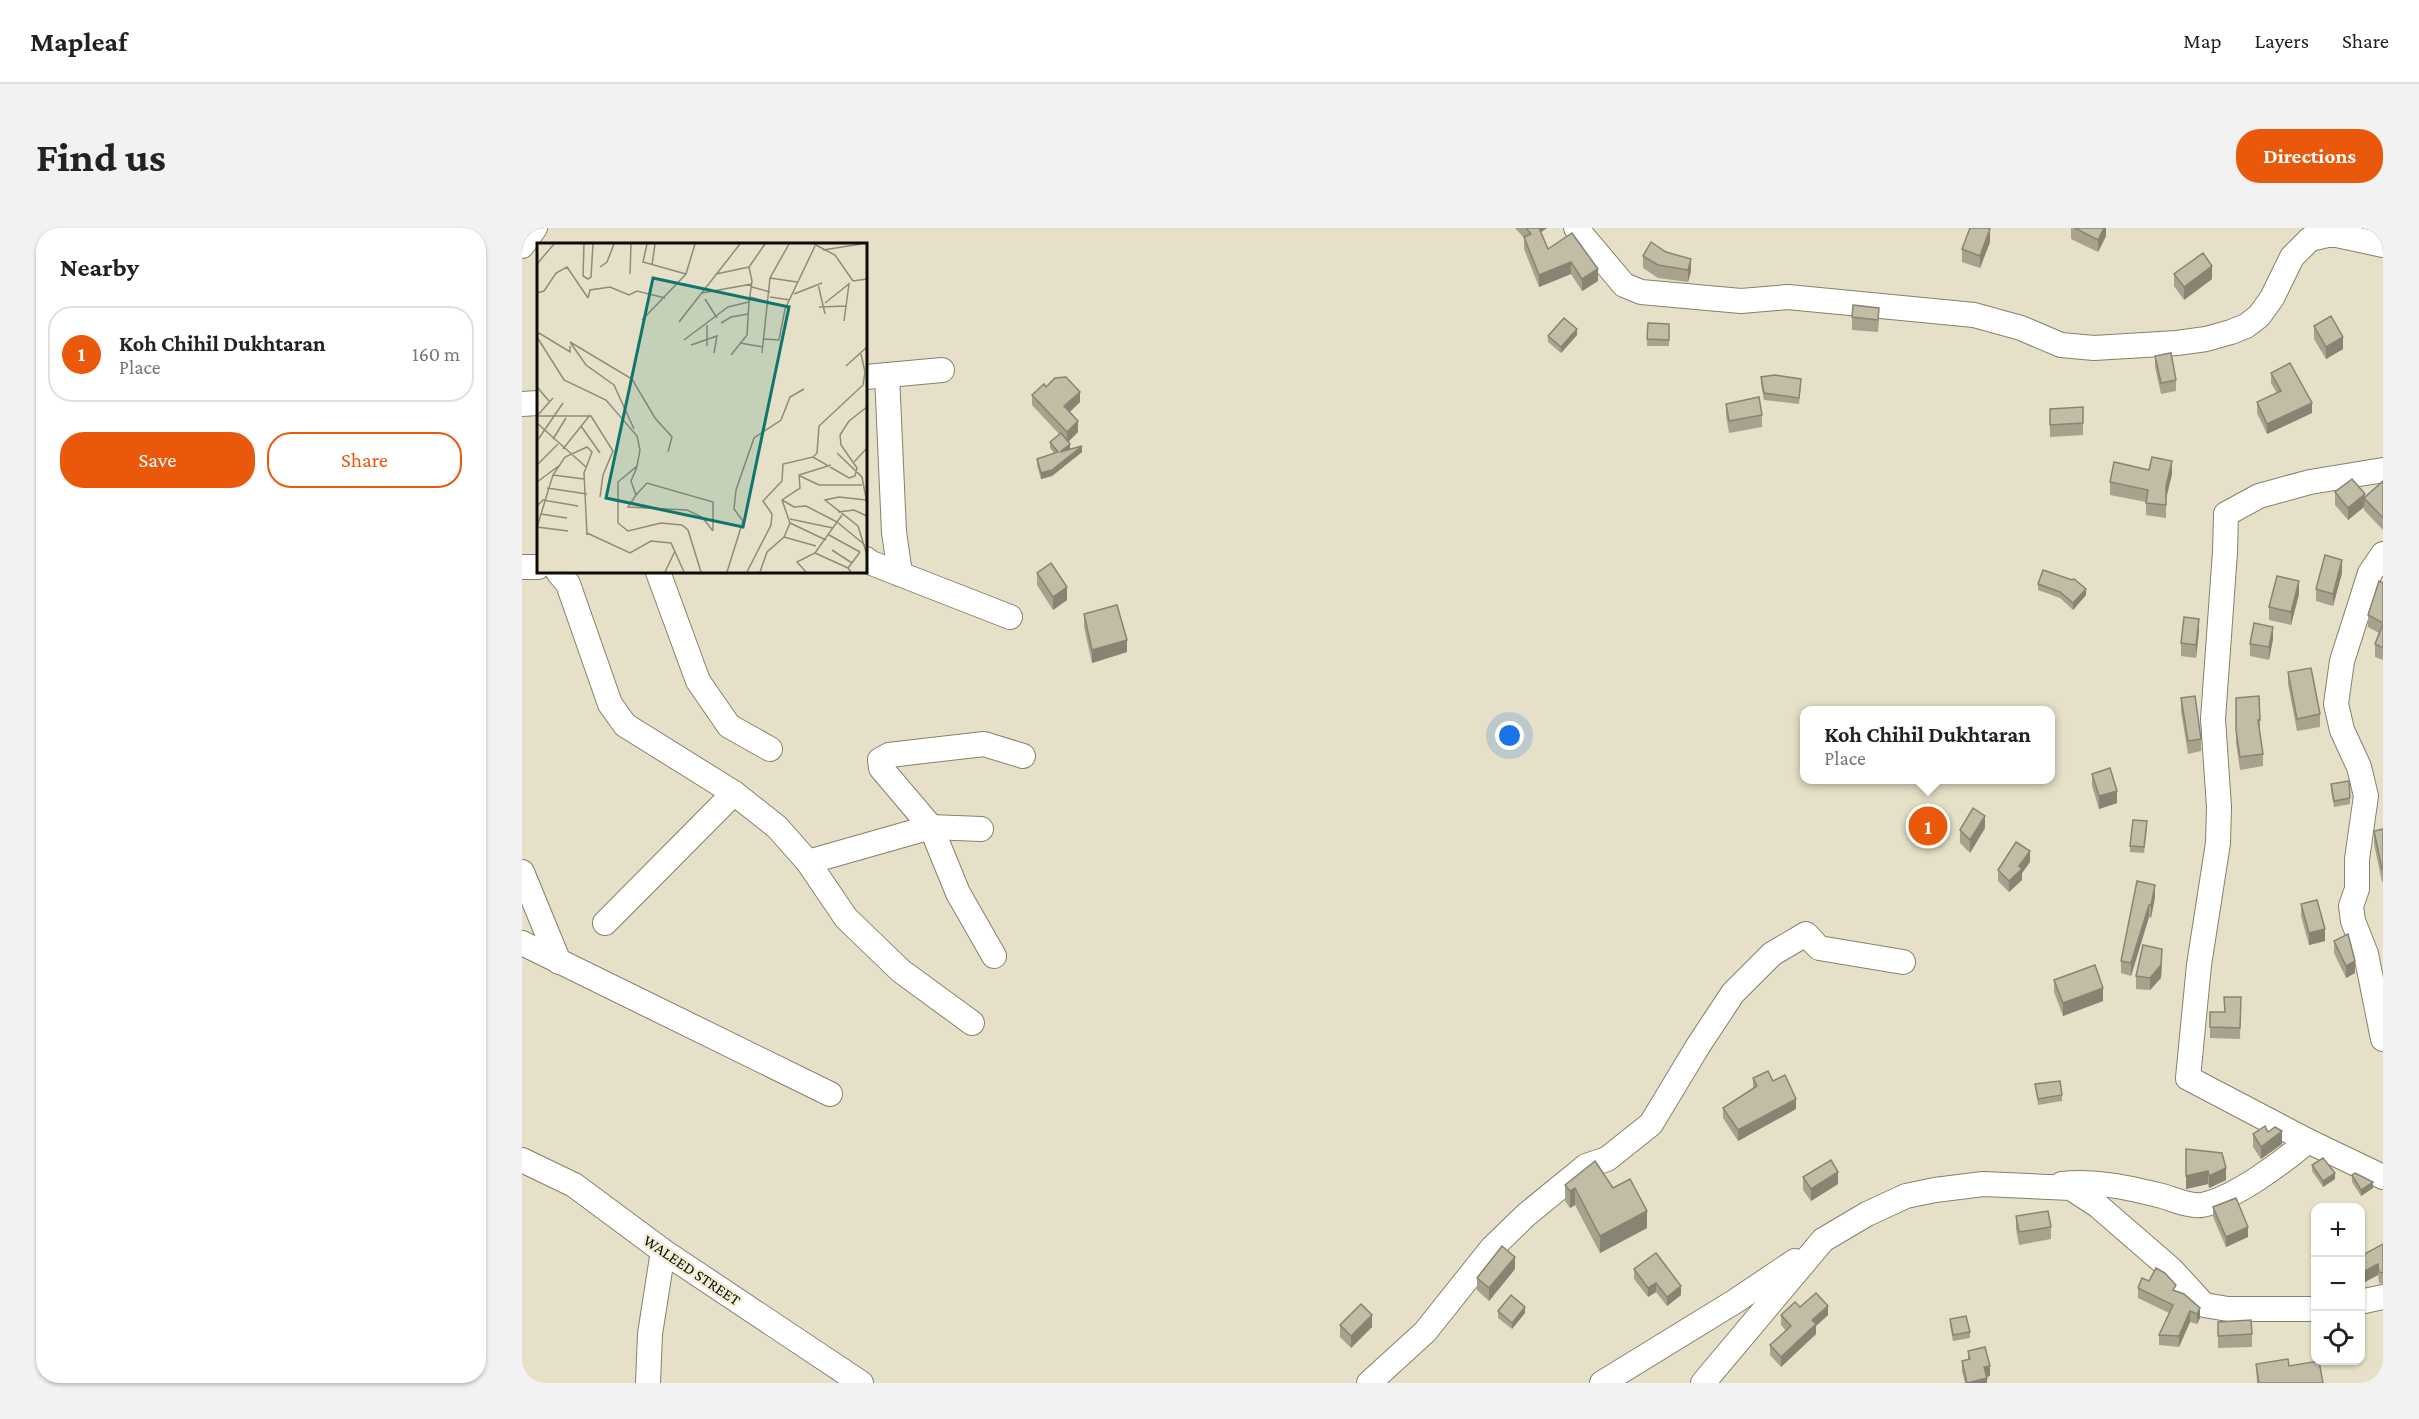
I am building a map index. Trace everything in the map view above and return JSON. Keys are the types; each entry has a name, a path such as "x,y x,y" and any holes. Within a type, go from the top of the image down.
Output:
{"street":[{"path":"522,246 535,228"},
{"path":"1576,228 1624,285 1658,296 1741,301 1788,297 1974,315 2021,328 2061,345 2094,348 2177,343 2206,339 2231,332 2246,326 2259,316 2272,298 2292,257 2310,239 2332,234 2383,245"},
{"path":"522,250 537,254"},
{"path":"900,574 876,376 942,370"},
{"path":"522,404 537,403"},
{"path":"2383,470 2310,482 2259,496 2226,514 2213,718 2219,807 2218,843 2199,965 2188,1078 2308,1141 2383,1177"},
{"path":"2383,554 2370,573 2342,661 2336,704 2342,730 2359,767 2366,796 2358,850 2357,889 2351,906 2353,921 2366,954 2383,1039"},
{"path":"867,560 1010,617"},
{"path":"559,573 568,584 609,704 625,725 734,793 777,827 808,862 846,918 901,971 972,1023"},
{"path":"658,573 698,681 729,726 770,749"},
{"path":"994,956 958,892 930,827 881,768 880,760 889,755 984,744 1023,756"},
{"path":"605,923 734,793"},
{"path":"808,862 930,827 981,829"},
{"path":"522,872 559,962"},
{"path":"1369,1383 1425,1332 1492,1248 1526,1215 1586,1166 1608,1159 1651,1124 1733,993 1772,954 1806,934 1819,948 1903,962"},
{"path":"522,943 830,1094"},
{"path":"1602,1383 1734,1302 1823,1240 1906,1196 1983,1184 2048,1186 2077,1182 2106,1184 2200,1206 2227,1196 2286,1159 2308,1141"},
{"name":"WALEED STREET","path":"522,1160 574,1185 663,1251 861,1383"},
{"path":"2048,1186 2047,1189 2071,1188 2097,1205 2171,1269 2204,1305 2228,1309 2311,1309"},
{"path":"1703,1383 1823,1240"},
{"path":"648,1383 650,1334 663,1251"},
{"path":"2365,1301 2383,1297"}],"building":[{"path":"1526,228 1539,228 1548,249 1572,233 1598,269 1582,279 1571,262 1539,275 1524,237 1531,234"},
{"path":"1970,228 1990,229 1980,256 1962,249"},
{"path":"2075,228 2104,228 2098,240"},
{"path":"1651,242 1666,252 1691,259 1688,270 1658,265 1643,256"},
{"path":"2203,253 2212,266 2184,287 2174,274"},
{"path":"1853,305 1879,308 1878,320 1852,317"},
{"path":"2331,316 2343,337 2326,347 2314,326"},
{"path":"1564,318 1577,329 1561,347 1548,336"},
{"path":"1648,323 1669,324 1669,340 1647,339"},
{"path":"2171,353 2176,380 2161,383 2155,356"},
{"path":"2290,363 2312,403 2267,424 2257,402 2281,391 2271,373"},
{"path":"1775,375 1801,379 1799,398 1764,393 1761,377"},
{"path":"1066,377 1080,392 1064,406 1078,421 1067,432 1032,395 1044,384 1046,387 1055,378"},
{"path":"1759,397 1762,415 1729,421 1726,404"},
{"path":"2083,407 2083,423 2050,425 2050,409"},
{"path":"1061,433 1070,444 1060,452 1082,446 1052,470 1041,473 1037,459 1058,452 1050,442"},
{"path":"2152,457 2172,461 2166,486 2166,505 2146,503 2148,490 2110,482 2114,462 2149,470"},
{"path":"2352,479 2365,494 2348,508 2335,492"},
{"path":"2383,481 2383,518 2364,498"},
{"path":"2325,555 2342,560 2333,594 2316,589"},
{"path":"1051,563 1067,587 1053,597 1037,573"},
{"path":"2043,570 2074,579 2086,589 2073,603 2060,592 2038,584"},
{"path":"2277,576 2299,581 2291,612 2269,607"},
{"path":"2379,581 2383,583 2383,623 2368,615"},
{"path":"1117,605 1127,640 1092,650 1084,614"},
{"path":"2184,617 2199,619 2196,645 2181,643"},
{"path":"2254,623 2273,627 2269,647 2250,644"},
{"path":"2383,624 2383,648 2375,644"},
{"path":"2311,668 2320,714 2297,719 2288,672"},
{"path":"2195,696 2201,739 2188,741 2181,698"},
{"path":"2259,696 2260,720 2258,720 2263,754 2240,757 2236,730 2236,698"},
{"path":"2110,768 2117,791 2099,796 2092,774"},
{"path":"2349,781 2350,798 2334,801 2331,784"},
{"path":"1973,808 1985,816 1970,840 1960,830"},
{"path":"2133,820 2147,821 2144,847 2130,846"},
{"path":"2383,829 2383,868 2382,869 2374,831"},
{"path":"2016,842 2030,851 2019,866 2022,869 2009,881 1998,870"},
{"path":"2137,881 2155,885 2151,905 2149,905 2131,963 2121,961"},
{"path":"2317,900 2325,929 2309,933 2301,904"},
{"path":"2348,934 2355,961 2346,966 2334,941"},
{"path":"2143,945 2162,949 2161,965 2150,978 2136,976"},
{"path":"2095,965 2103,988 2063,1003 2054,980"},
{"path":"2224,997 2241,997 2240,1028 2210,1027 2210,1012 2225,1012"},
{"path":"1768,1071 1773,1081 1785,1075 1796,1099 1738,1130 1723,1108 1757,1086 1753,1078"},
{"path":"2060,1081 2062,1095 2038,1099 2035,1084"},
{"path":"2265,1126 2268,1132 2275,1127 2282,1131 2261,1147 2253,1134"},
{"path":"2186,1149 2222,1153 2226,1168 2209,1176 2208,1171 2186,1176"},
{"path":"2323,1158 2335,1173 2323,1181 2312,1165"},
{"path":"1831,1160 1838,1172 1811,1189 1803,1177"},
{"path":"1595,1161 1613,1188 1630,1179 1647,1211 1600,1236 1575,1188 1570,1191 1565,1185"},
{"path":"2355,1173 2373,1182 2361,1190 2352,1175"},
{"path":"2236,1198 2248,1227 2226,1237 2213,1207"},
{"path":"2048,1211 2051,1227 2019,1232 2016,1216"},
{"path":"2383,1244 2383,1273 2379,1272 2378,1264 2365,1271 2365,1254"},
{"path":"1502,1246 1515,1257 1489,1288 1477,1278"},
{"path":"1656,1253 1681,1286 1667,1297 1656,1283 1648,1288 1634,1269"},
{"path":"2156,1268 2165,1273 2176,1285 2173,1290 2184,1294 2200,1308 2197,1314 2190,1311 2179,1336 2159,1335 2173,1305 2138,1288 2142,1278 2149,1281"},
{"path":"1816,1293 1828,1306 1812,1320 1816,1324 1781,1357 1770,1345 1791,1326 1781,1315 1795,1302 1800,1307"},
{"path":"1511,1295 1525,1307 1512,1323 1498,1311"},
{"path":"1361,1304 1372,1315 1351,1336 1340,1325"},
{"path":"1966,1316 1970,1332 1953,1335 1950,1319"},
{"path":"2251,1320 2252,1334 2218,1336 2218,1322"},
{"path":"1985,1347 1990,1366 1984,1367 1987,1378 1967,1383 1962,1361 1970,1359 1968,1351"},
{"path":"2288,1359 2289,1366 2311,1362 2311,1365 2320,1365 2323,1383 2259,1383 2256,1364"}],"place":[{"name":"Koh Chihil Dukhtaran","path":"1928,826"}]}
